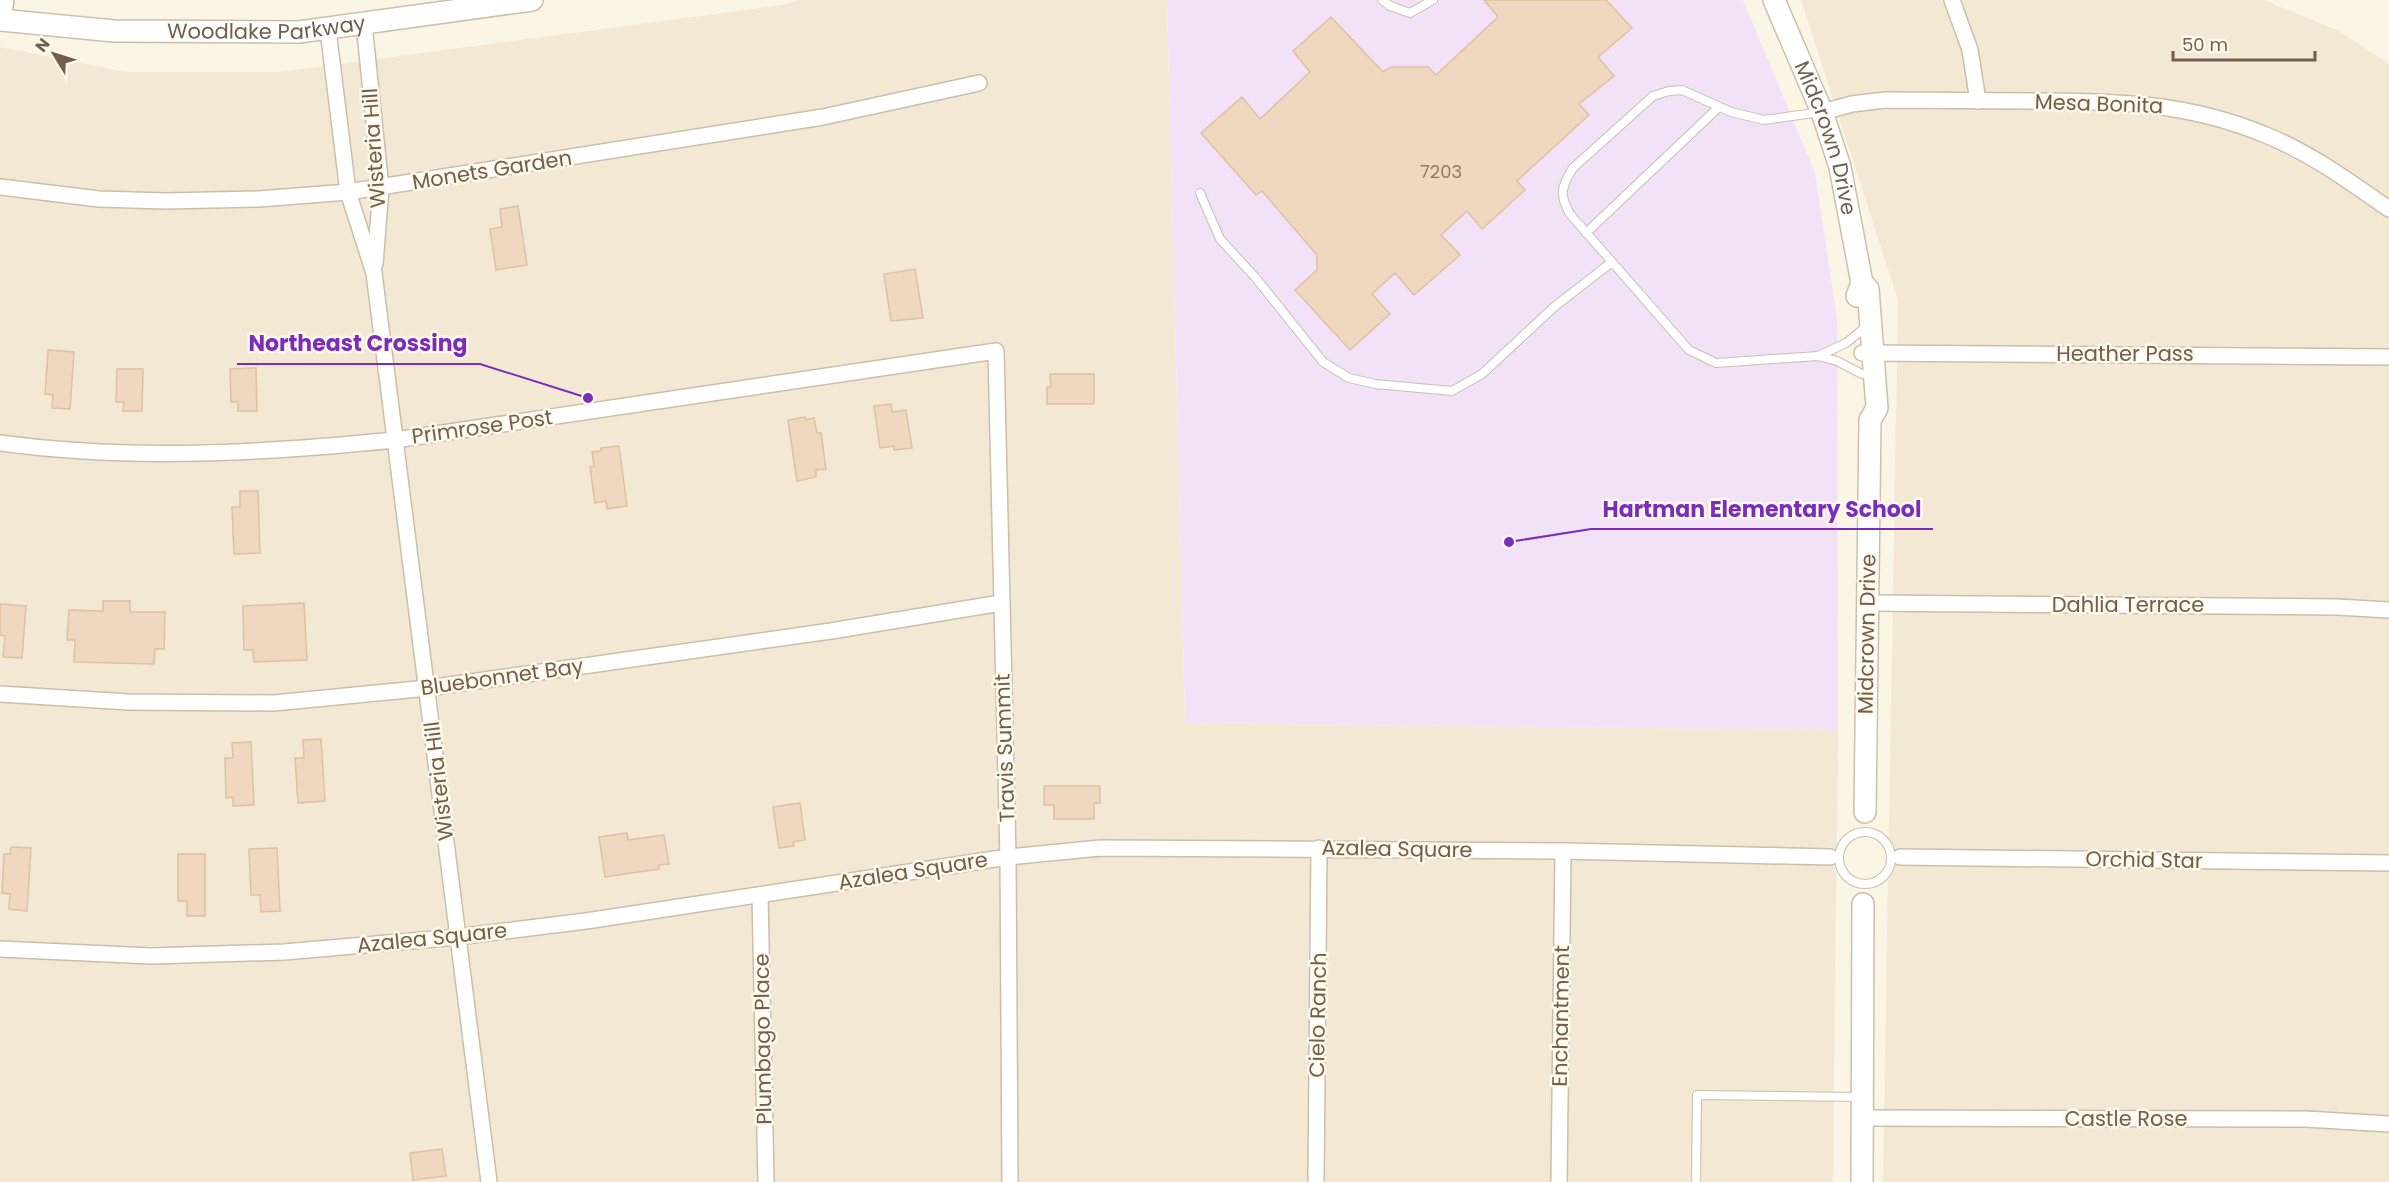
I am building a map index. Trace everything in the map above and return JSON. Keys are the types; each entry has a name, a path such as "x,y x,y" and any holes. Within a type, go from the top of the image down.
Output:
{"street":[{"name":"Woodlake Parkway","path":"3,13 114,31 276,32 328,30 532,0"},
{"name":"Midcrown Drive","path":"1774,0 1822,112 1840,167 1862,283 1868,289 1866,347 1877,408 1870,420 1863,818"},
{"path":"1952,0 1970,50 1978,101"},
{"name":"Wisteria Hill","path":"364,24 381,188 374,273"},
{"name":"Wisteria Hill","path":"328,30 348,192 374,273 489,1182"},
{"name":"Monets Garden","path":"0,187 99,200 166,201 259,199 348,192 823,117 979,83"},
{"name":"Mesa Bonita","path":"1822,112 1852,104 1885,100 2138,102 2202,113 2267,135 2303,152 2389,209"},
{"name":"Heather Pass","path":"1866,347 2389,357"},
{"name":"Primrose Post","path":"0,443 25,447 169,454 295,450 395,440 996,351"},
{"name":"Travis Summit","path":"996,351 1008,857 1010,1182"},
{"name":"Bluebonnet Bay","path":"0,694 129,702 274,703 428,688 819,632 1001,603"},
{"name":"Dahlia Terrace","path":"1868,603 2337,607 2389,610"},
{"name":"Azalea Square","path":"0,949 173,955 284,952 457,937 586,921 1008,857 1100,848 1319,848 1836,857"},
{"name":"Cielo Ranch","path":"1316,1182 1319,848"},
{"name":"Enchantment","path":"1559,1182 1563,851"},
{"name":"Orchid Star","path":"1893,857 2389,863"},
{"path":"1862,1182 1864,892"},
{"name":"Plumbago Place","path":"760,895 766,1182"},
{"name":"Castle Rose","path":"1862,1118 2306,1119 2389,1124"}],"lane":[{"path":"1382,0 1390,6 1410,13 1433,0"},
{"path":"1822,112 1764,120 1719,107 1682,90 1653,96 1573,168 1564,183 1562,200 1586,233 1689,350 1716,363 1818,356 1837,361 1866,347"},
{"path":"1586,233 1719,107"},
{"path":"1200,193 1220,239 1255,277 1323,362 1349,378 1374,384 1452,391 1482,374 1554,308 1612,262"},
{"path":"1818,356 1846,343 1866,347"},
{"path":"1863,818 1873,833 1886,842 1893,857 1887,873 1864,892 1849,879 1836,857 1844,842 1857,833 1863,818"},
{"path":"1857,833 1873,833"},
{"path":"1696,1182 1697,1095 1862,1097"}],"shaded area":[{"path":"798,0 1167,0 1185,723 1838,730 1833,1182 0,1182 0,47 126,72 280,72 783,5"},
{"path":"1167,0 1743,0 1815,173 1837,318 1838,730 1185,723"},
{"path":"1801,0 2264,0 2339,31 2389,64 2389,1182 1883,1182 1898,300"}],"building":[{"path":"1484,0 1606,0 1632,28 1598,57 1614,76 1579,104 1589,115 1517,181 1525,190 1482,229 1467,211 1441,235 1460,255 1414,295 1395,273 1372,294 1390,314 1350,350 1295,290 1317,270 1317,255 1262,191 1256,195 1201,133 1242,97 1260,119 1310,72 1293,51 1331,17 1383,72 1391,67 1428,67 1436,75 1498,17"},
{"path":"518,206 527,265 496,270 490,229 502,227 500,209"},
{"path":"915,269 923,318 891,321 884,274"},
{"path":"48,350 74,352 70,409 52,408 53,395 45,394"},
{"path":"256,368 257,411 238,411 238,402 231,402 230,369"},
{"path":"117,369 143,369 142,411 123,411 124,402 116,402"},
{"path":"1050,374 1094,374 1094,404 1047,404 1047,387 1051,387"},
{"path":"891,404 892,412 906,410 912,448 894,450 894,446 880,448 874,406"},
{"path":"805,417 806,420 814,418 817,433 821,433 826,469 816,470 816,477 797,481 788,420"},
{"path":"619,446 627,506 607,509 606,501 595,503 590,467 594,466 592,452 601,451 601,448"},
{"path":"240,491 258,491 260,553 234,554 232,507 240,507"},
{"path":"103,601 130,601 130,612 165,612 164,649 155,649 154,664 74,662 75,640 67,640 69,610 103,611"},
{"path":"304,603 307,660 254,662 253,650 244,650 243,606"},
{"path":"0,604 26,606 22,658 3,657 5,636 0,635"},
{"path":"321,739 325,801 298,803 295,758 304,758 303,740"},
{"path":"251,742 254,805 233,806 233,797 226,798 225,758 233,758 232,743"},
{"path":"1044,786 1100,786 1100,803 1094,803 1094,819 1054,819 1054,805 1044,805"},
{"path":"800,803 805,840 793,842 794,846 779,848 773,807"},
{"path":"627,833 628,840 664,835 669,864 659,865 659,869 605,877 599,837"},
{"path":"11,847 31,848 27,911 9,909 10,894 2,893 4,854 10,854"},
{"path":"277,848 280,911 261,912 260,895 251,895 249,849"},
{"path":"178,854 205,854 205,916 187,916 187,901 178,901"},
{"path":"442,1149 446,1176 413,1180 410,1153"}],"place":[{"name":"Northeast Crossing","path":"588,398"},
{"name":"Hartman Elementary School","path":"1509,542"}]}
